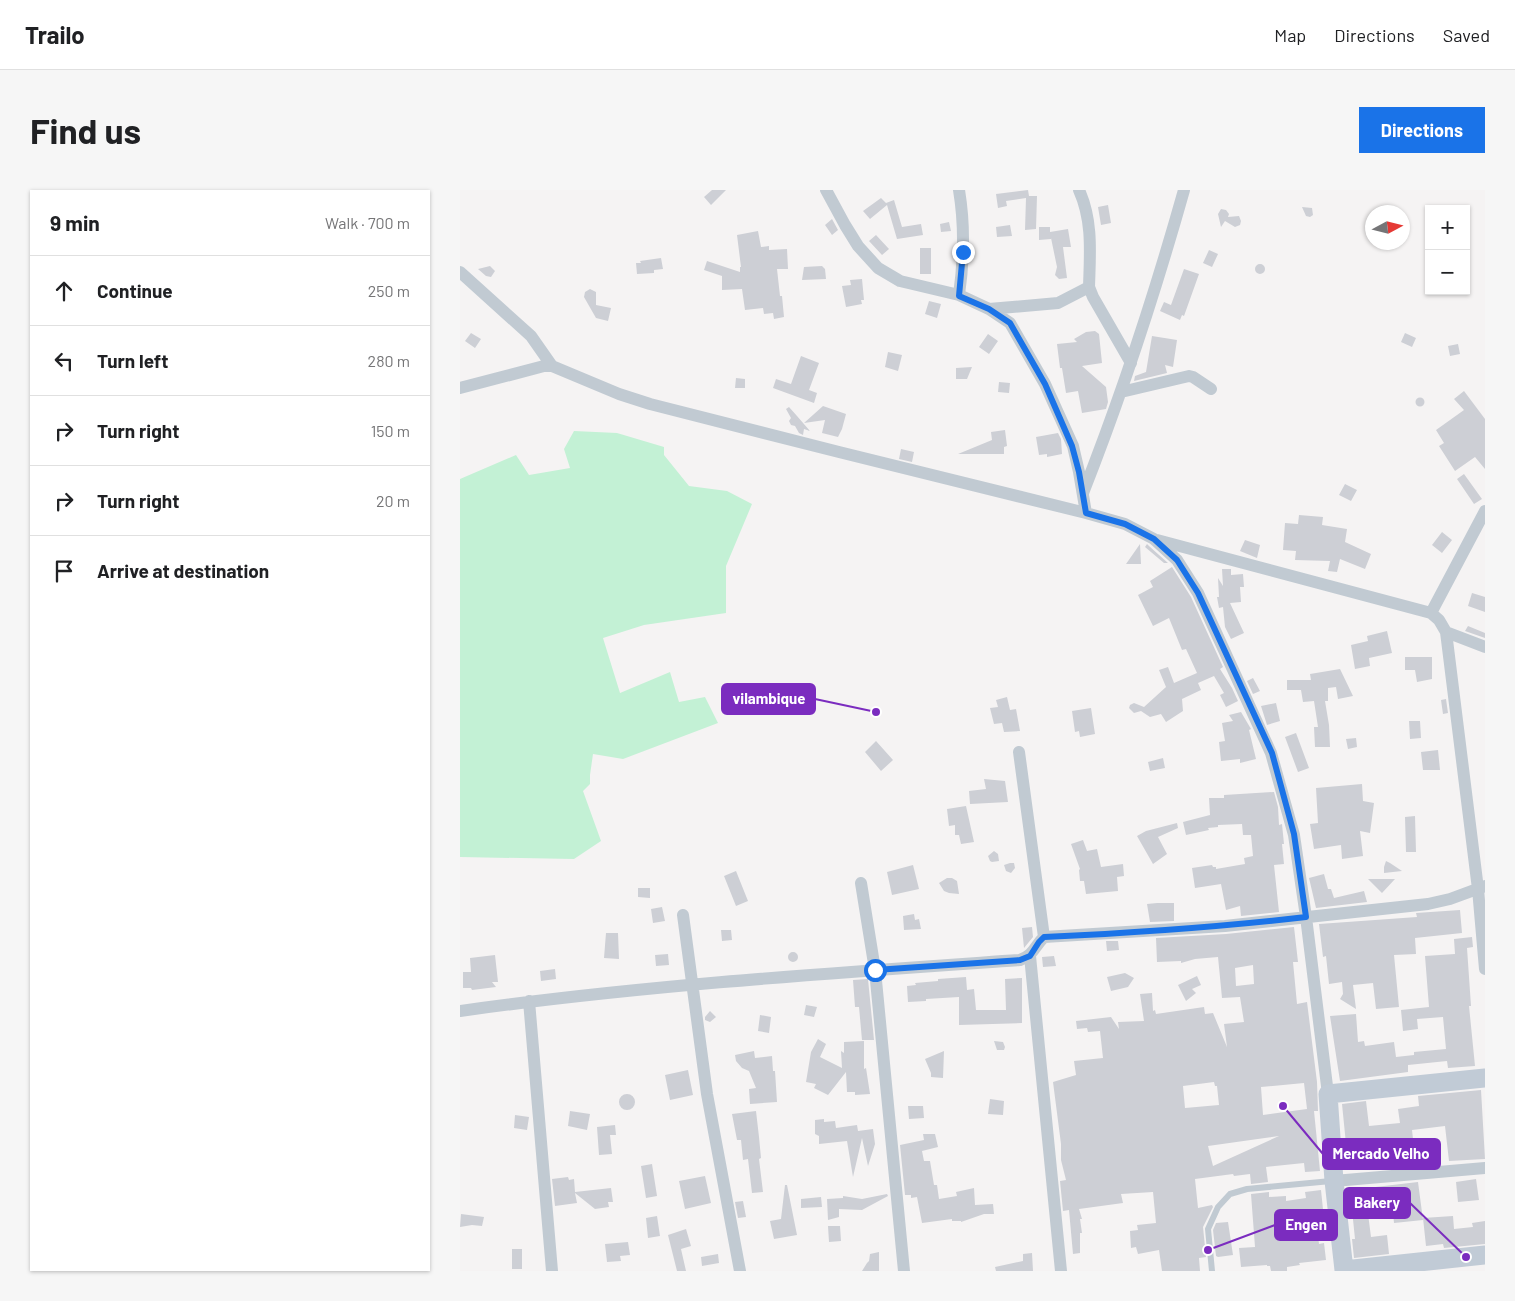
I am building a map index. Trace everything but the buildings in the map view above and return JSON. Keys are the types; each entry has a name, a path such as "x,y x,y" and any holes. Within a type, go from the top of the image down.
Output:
{"main road":[{"path":"1485,1078 1328,1094 1342,1271 1485,1254"}],"street":[{"path":"826,190 858,246 878,268 900,281 959,296 989,309 1010,323 1045,384 1072,446 1079,472 1086,513"},
{"path":"959,190 964,230 959,296"},
{"path":"1079,190 1085,203 1090,224 1089,287 1131,363"},
{"path":"1082,494 1106,437 1131,363 1164,262 1184,190"},
{"path":"460,272 531,336 552,366"},
{"path":"989,309 1058,303 1089,287"},
{"path":"460,388 544,366 552,366 619,394 650,404 1086,513 1125,524 1154,539 1431,613 1439,620 1446,632 1482,888 1485,969"},
{"path":"1121,392 1189,376 1211,389"},
{"path":"1431,613 1485,511"},
{"path":"1472,535 1485,534"},
{"path":"1154,539 1177,560 1198,593 1272,753 1294,834 1328,1094"},
{"path":"1446,632 1485,647"},
{"path":"1019,752 1044,937"},
{"path":"861,883 875,970 904,1271"},
{"path":"460,1011 575,995 1020,960 1030,956 1044,937 1163,931 1428,904 1482,888"},
{"path":"683,915 691,986 707,1094 740,1271"},
{"path":"1030,956 1061,1271"},
{"path":"529,1001 552,1271"},
{"path":"1334,1181 1485,1168"}],"lane":[{"path":"1212,1271 1208,1229 1218,1207 1230,1194 1247,1189 1334,1181"}],"green space":[{"path":"574,431 617,433 664,447 664,455 689,486 727,491 752,504 726,566 726,613 644,625 603,638 620,693 670,672 679,702 705,697 718,723 623,759 593,754 590,784 583,791 601,841 574,859 460,857 460,479 516,455 529,475 570,468 564,449"}],"place":[{"name":"vilambique","path":"876,712"},
{"name":"Mercado Velho","path":"1283,1106"},
{"name":"Engen","path":"1208,1250"},
{"name":"Bakery","path":"1466,1257"}],"route":[{"path":"875,970 1020,960 1030,956 1044,937 1154,932 1306,917 1294,834 1272,753 1198,593 1177,560 1154,539 1125,524 1086,513 1079,472 1072,446 1045,384 1010,323 989,309 959,296 963,252"}]}
